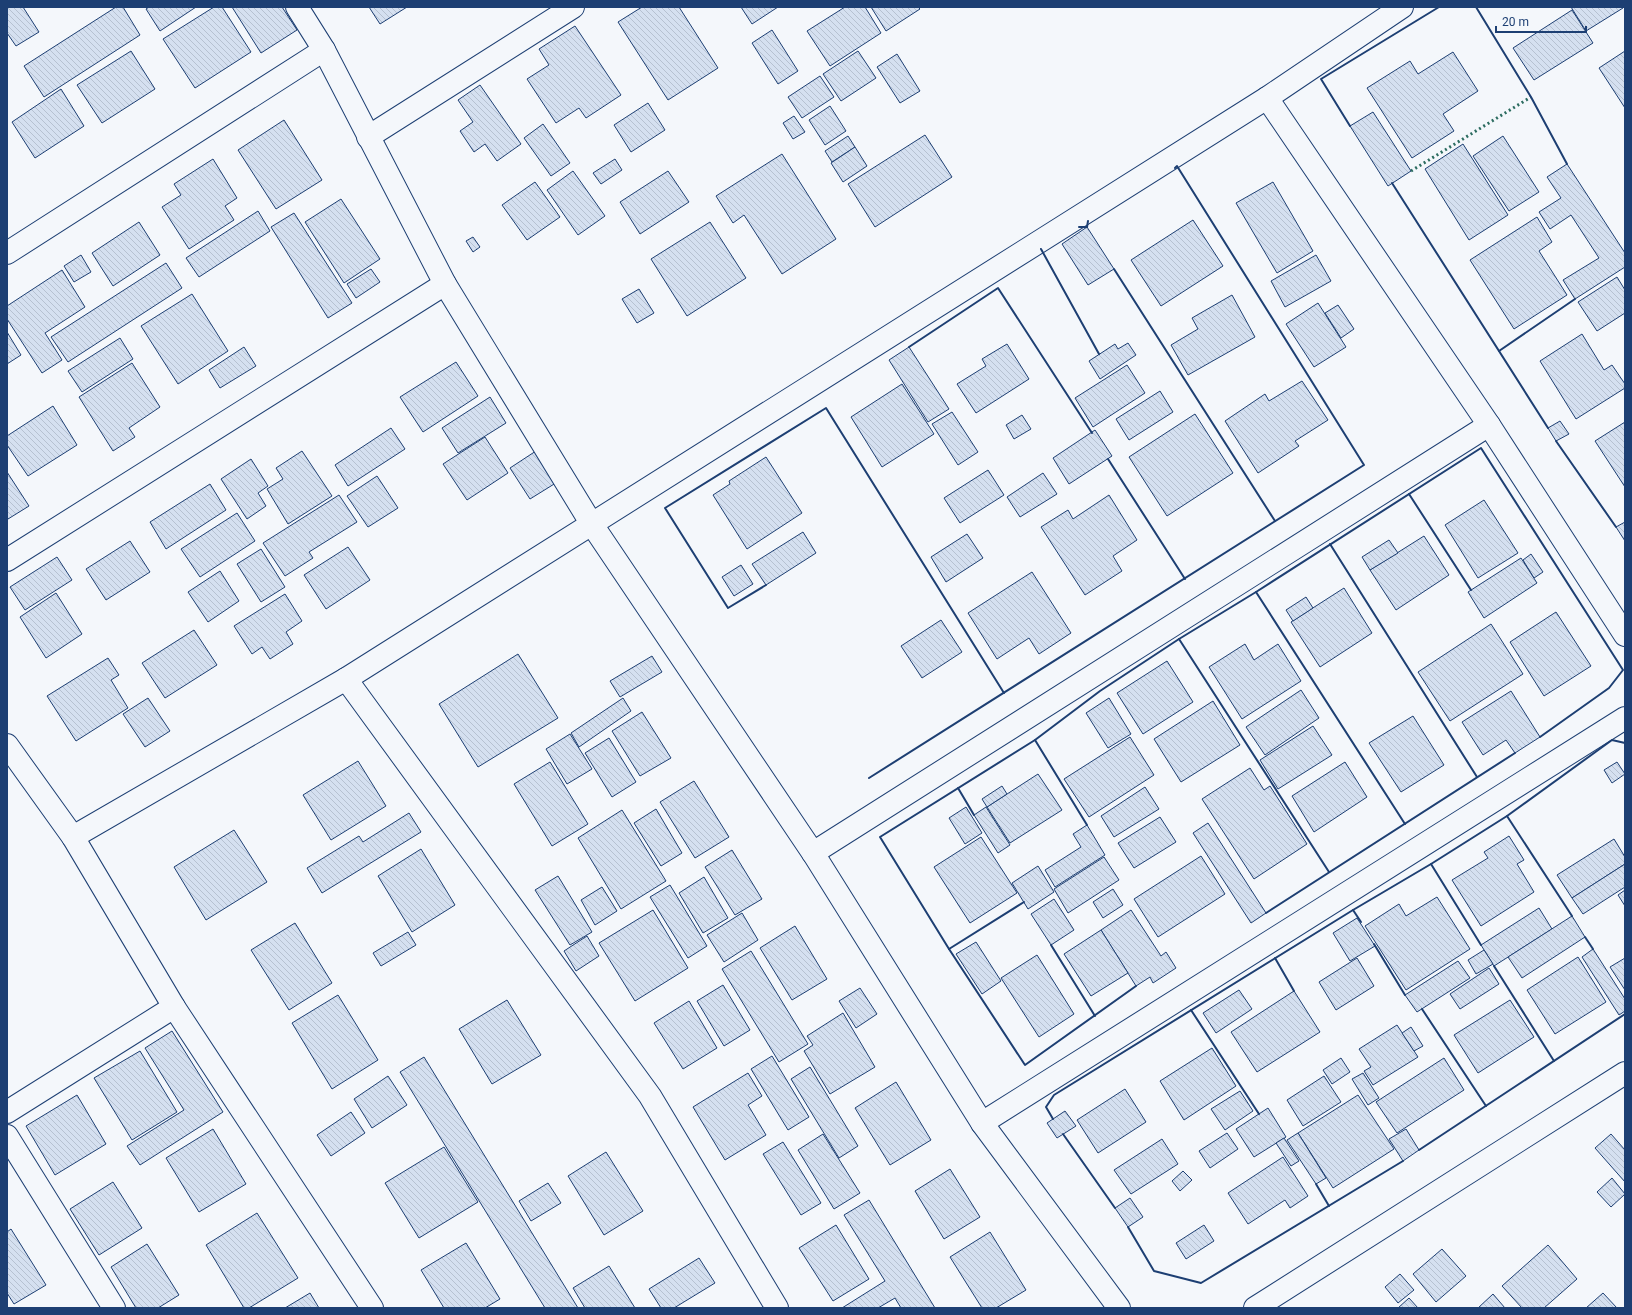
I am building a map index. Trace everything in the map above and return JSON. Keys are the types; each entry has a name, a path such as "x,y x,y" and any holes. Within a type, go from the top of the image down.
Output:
{"street":[{"path":"297,7 324,50 445,284 591,523 813,853 982,1123 1119,1308"},
{"path":"368,137 573,7"},
{"path":"73,837 346,679 591,523 1267,98 1402,7"},
{"path":"7,253 324,50"},
{"path":"1267,98 1489,425 1625,635"},
{"path":"7,560 445,284"},
{"path":"813,853 1489,425"},
{"path":"346,679 650,1096 777,1308"},
{"path":"982,1123 1625,718"},
{"path":"7,745 73,837 174,1007 372,1308"},
{"path":"7,1112 174,1007"},
{"path":"1255,1308 1625,1073"},
{"path":"7,1136 114,1308"}],"building":[{"path":"7,7 23,7 39,32 16,46 7,33"},
{"path":"116,7 123,7 140,35 44,97 24,66"},
{"path":"149,7 196,7 160,31 146,9"},
{"path":"214,7 222,7 251,52 195,88 163,39"},
{"path":"232,7 282,7 297,30 261,53"},
{"path":"369,7 407,7 380,24"},
{"path":"642,7 679,7 718,68 668,100 618,22"},
{"path":"741,7 778,7 752,24"},
{"path":"845,7 865,7 881,33 830,66 807,31"},
{"path":"871,7 918,7 920,9 886,31"},
{"path":"1571,7 1622,7 1623,8 1586,31"},
{"path":"1572,10 1593,43 1534,80 1513,48"},
{"path":"575,26 621,95 586,118 579,108 556,123 527,79 549,65 539,49"},
{"path":"772,30 798,71 778,84 752,43"},
{"path":"131,51 155,89 102,123 77,85"},
{"path":"858,51 876,78 841,101 823,74"},
{"path":"1625,51 1625,108 1599,68"},
{"path":"1453,52 1478,91 1443,114 1454,131 1412,158 1367,88 1410,61 1418,74"},
{"path":"897,54 920,91 900,103 877,67"},
{"path":"820,76 834,97 802,118 788,97"},
{"path":"480,85 521,144 497,161 485,144 474,152 460,131 473,122 458,100"},
{"path":"61,89 84,126 35,158 12,122"},
{"path":"648,103 665,130 631,152 614,125"},
{"path":"830,106 846,131 825,145 809,120"},
{"path":"1373,112 1411,171 1388,186 1350,126"},
{"path":"794,116 805,132 793,139 783,123"},
{"path":"284,120 322,180 276,209 238,150"},
{"path":"543,124 570,163 551,176 524,138"},
{"path":"925,135 952,177 875,227 848,184"},
{"path":"848,136 855,147 832,162 825,151"},
{"path":"1503,136 1539,192 1509,211 1473,156"},
{"path":"1463,144 1508,215 1469,240 1425,169"},
{"path":"855,147 867,166 843,182 831,163"},
{"path":"782,154 836,239 782,274 744,215 733,223 716,196"},
{"path":"213,159 237,198 225,206 234,220 189,249 162,207 181,195 174,184"},
{"path":"615,159 622,170 601,184 593,173"},
{"path":"1567,164 1625,253 1625,267 1575,299 1563,280 1599,258 1571,215 1550,229 1539,212 1561,198 1547,177"},
{"path":"573,171 605,216 578,235 547,190"},
{"path":"668,171 689,202 640,234 620,202"},
{"path":"535,182 560,217 527,240 502,205"},
{"path":"1273,182 1313,251 1277,273 1236,203"},
{"path":"341,199 380,259 344,283 305,222"},
{"path":"258,211 270,231 199,277 186,258"},
{"path":"294,213 352,303 328,318 271,227"},
{"path":"1537,217 1552,242 1539,251 1567,295 1514,329 1470,260"},
{"path":"1193,220 1223,266 1161,306 1131,260"},
{"path":"139,222 160,255 113,286 92,253"},
{"path":"710,222 746,278 687,316 651,259"},
{"path":"1087,227 1114,269 1088,285 1062,244"},
{"path":"473,237 480,247 473,252 466,241"},
{"path":"81,255 91,272 74,282 64,266"},
{"path":"1316,255 1331,281 1285,307 1271,281"},
{"path":"166,263 182,288 68,362 51,337"},
{"path":"371,269 380,282 356,298 347,284"},
{"path":"62,270 85,307 45,333 62,360 42,373 7,319 7,306"},
{"path":"1617,277 1625,290 1625,313 1597,331 1578,302"},
{"path":"639,289 654,313 637,323 622,299"},
{"path":"192,294 228,351 178,384 141,326"},
{"path":"1232,295 1255,337 1188,375 1171,345 1198,329 1192,318"},
{"path":"1318,303 1346,347 1314,367 1286,324"},
{"path":"1338,305 1354,329 1341,338 1325,313"},
{"path":"7,332 21,355 7,364"},
{"path":"1582,334 1604,370 1612,365 1625,384 1625,388 1576,419 1540,361"},
{"path":"120,338 133,359 82,392 68,371"},
{"path":"1128,343 1136,355 1100,379 1089,361 1115,344 1118,349"},
{"path":"1007,344 1029,379 976,413 957,384 986,366 982,359"},
{"path":"244,347 256,366 220,388 209,370"},
{"path":"909,347 949,409 928,422 889,360"},
{"path":"456,362 478,396 423,432 400,397"},
{"path":"132,363 160,407 129,428 135,437 113,451 79,397"},
{"path":"1127,365 1145,393 1093,427 1075,398"},
{"path":"1302,381 1328,420 1295,441 1299,446 1258,473 1225,421 1265,394 1269,401"},
{"path":"902,384 934,434 882,467 851,417"},
{"path":"1160,391 1173,412 1129,440 1116,419"},
{"path":"490,397 506,423 458,453 442,428"},
{"path":"53,406 77,445 28,476 7,445 7,436"},
{"path":"952,412 978,452 958,465 932,424"},
{"path":"1195,414 1233,473 1167,516 1129,457"},
{"path":"1022,415 1031,429 1014,439 1006,425"},
{"path":"1560,421 1569,434 1556,441 1548,428"},
{"path":"1625,422 1625,487 1595,441"},
{"path":"391,428 405,449 348,486 335,465"},
{"path":"1095,430 1112,456 1069,484 1053,458"},
{"path":"485,437 508,473 467,500 443,464"},
{"path":"539,449 559,481 530,499 510,468"},
{"path":"302,451 332,496 288,524 267,489 283,479 276,468"},
{"path":"766,457 802,513 747,549 713,495 730,484 729,481"},
{"path":"251,459 268,486 258,493 266,506 247,519 221,479"},
{"path":"988,470 1004,495 960,523 944,498"},
{"path":"7,472 29,506 8,519 7,517"},
{"path":"1043,473 1057,494 1020,517 1007,497"},
{"path":"377,476 398,508 368,527 347,496"},
{"path":"210,484 226,510 166,549 150,522"},
{"path":"339,495 357,522 309,552 313,558 285,576 263,543"},
{"path":"1109,495 1137,540 1113,556 1122,571 1085,595 1041,527 1068,510 1073,519"},
{"path":"1484,500 1518,553 1478,578 1445,525"},
{"path":"237,513 255,541 200,577 181,549"},
{"path":"1625,522 1625,541 1616,527"},
{"path":"803,532 816,553 766,585 752,564"},
{"path":"967,534 983,558 946,582 931,557"},
{"path":"1424,536 1449,575 1396,610 1370,570"},
{"path":"1389,540 1398,553 1370,570 1362,557"},
{"path":"130,541 150,572 106,600 86,569"},
{"path":"348,547 370,580 326,609 304,575"},
{"path":"261,549 285,587 261,602 237,564"},
{"path":"1531,554 1543,572 1534,578 1523,560"},
{"path":"57,557 72,580 25,610 10,587"},
{"path":"1521,558 1537,583 1484,618 1468,592"},
{"path":"741,565 753,584 734,596 722,577"},
{"path":"220,571 239,601 208,622 188,592"},
{"path":"1032,572 1071,633 1039,654 1029,638 997,659 968,613"},
{"path":"1344,588 1372,633 1320,667 1291,622"},
{"path":"56,593 82,634 46,658 20,617"},
{"path":"285,594 302,621 286,632 293,644 270,659 262,647 252,654 234,626"},
{"path":"1306,597 1313,608 1293,621 1286,610"},
{"path":"1556,612 1591,666 1544,696 1510,642"},
{"path":"941,620 962,652 922,678 901,646"},
{"path":"1491,624 1523,674 1450,721 1418,672"},
{"path":"194,630 217,665 165,698 142,663"},
{"path":"1245,644 1254,660 1278,644 1301,681 1242,719 1209,667"},
{"path":"518,654 558,718 478,767 439,704"},
{"path":"652,656 662,672 620,697 610,681"},
{"path":"108,658 119,675 111,680 128,708 76,741 47,696"},
{"path":"1167,661 1193,702 1143,734 1117,693"},
{"path":"1301,690 1319,718 1265,755 1246,727"},
{"path":"1511,691 1540,737 1515,753 1506,740 1483,755 1462,722"},
{"path":"148,698 170,731 145,747 123,714"},
{"path":"623,698 631,711 579,747 571,733"},
{"path":"1109,698 1131,734 1108,748 1086,713"},
{"path":"1213,701 1240,745 1181,782 1154,739"},
{"path":"642,712 671,758 640,776 612,731"},
{"path":"1413,716 1444,765 1401,792 1369,743"},
{"path":"1313,726 1332,755 1278,789 1260,760"},
{"path":"570,734 592,769 567,784 546,749"},
{"path":"1130,737 1154,775 1089,817 1064,779"},
{"path":"609,738 636,782 612,797 585,753"},
{"path":"358,761 386,806 331,840 303,795"},
{"path":"550,762 588,824 552,846 514,784"},
{"path":"1345,762 1367,797 1314,832 1292,796"},
{"path":"1617,762 1625,774 1612,783 1604,770"},
{"path":"1250,768 1264,790 1270,786 1307,844 1254,879 1202,799"},
{"path":"1038,774 1062,810 1010,843 987,807"},
{"path":"694,781 729,837 695,858 660,802"},
{"path":"1002,786 1007,794 987,807 982,799"},
{"path":"1145,787 1159,809 1114,837 1101,816"},
{"path":"966,807 982,833 965,844 949,818"},
{"path":"986,807 1010,845 998,853 974,815"},
{"path":"656,809 682,853 661,866 634,823"},
{"path":"622,810 666,881 621,909 578,838"},
{"path":"409,813 421,832 322,893 307,868 359,836 363,842"},
{"path":"1160,817 1176,842 1134,868 1118,843"},
{"path":"1208,823 1266,913 1251,923 1193,833"},
{"path":"1087,825 1105,855 1055,887 1045,870 1081,847 1073,834"},
{"path":"234,830 267,882 206,920 174,867"},
{"path":"1509,836 1524,860 1517,864 1534,892 1481,926 1452,880 1488,858 1484,852"},
{"path":"981,837 1017,893 970,923 934,867"},
{"path":"1614,839 1625,857 1625,864 1572,898 1557,875"},
{"path":"421,849 455,905 412,932 378,876"},
{"path":"732,850 762,899 735,915 705,867"},
{"path":"1201,856 1225,894 1158,937 1134,899"},
{"path":"1104,857 1119,880 1068,913 1054,889"},
{"path":"1625,864 1625,887 1583,914 1572,898"},
{"path":"1038,866 1054,892 1028,909 1012,883"},
{"path":"558,876 592,932 570,945 535,890"},
{"path":"704,877 728,918 703,933 679,893"},
{"path":"670,885 707,946 688,958 650,897"},
{"path":"602,887 617,911 595,925 581,900"},
{"path":"1113,889 1123,905 1103,918 1093,902"},
{"path":"1625,890 1625,906 1618,895"},
{"path":"1437,897 1470,949 1406,990 1365,926 1399,904 1406,916"},
{"path":"1054,899 1074,930 1051,945 1031,914"},
{"path":"1539,908 1552,929 1494,966 1481,945"},
{"path":"653,910 688,968 635,1001 599,943"},
{"path":"1131,910 1161,956 1166,952 1176,968 1153,983 1150,977 1136,986 1101,930"},
{"path":"742,913 758,940 724,962 707,935"},
{"path":"1572,916 1585,937 1522,978 1508,957"},
{"path":"1357,918 1375,946 1350,961 1333,933"},
{"path":"295,923 332,983 289,1010 251,950"},
{"path":"795,926 827,979 792,1000 760,948"},
{"path":"1101,930 1128,973 1091,996 1064,954"},
{"path":"408,932 416,945 381,966 373,953"},
{"path":"587,936 599,956 576,971 564,951"},
{"path":"976,942 1001,981 982,994 956,954"},
{"path":"1593,949 1625,999 1625,1011 1619,1015 1582,957"},
{"path":"1484,950 1493,964 1476,974 1468,960"},
{"path":"751,951 808,1044 779,1062 722,969"},
{"path":"1037,955 1074,1014 1039,1037 1001,978"},
{"path":"1578,957 1606,1002 1555,1034 1527,990"},
{"path":"1357,958 1374,986 1336,1010 1319,982"},
{"path":"1625,958 1625,990 1610,967"},
{"path":"1458,961 1470,978 1417,1012 1405,995"},
{"path":"1489,968 1499,984 1460,1009 1450,994"},
{"path":"723,985 750,1030 724,1046 697,1001"},
{"path":"860,988 877,1014 856,1028 839,1001"},
{"path":"1239,990 1252,1009 1216,1033 1203,1013"},
{"path":"1294,991 1320,1032 1257,1072 1231,1032"},
{"path":"338,995 378,1060 332,1089 292,1023"},
{"path":"507,1000 541,1055 492,1084 459,1029"},
{"path":"1510,1000 1534,1037 1478,1073 1454,1035"},
{"path":"689,1001 717,1048 683,1069 654,1023"},
{"path":"843,1013 875,1067 830,1094 804,1051 813,1045 807,1036"},
{"path":"1397,1025 1418,1057 1373,1085 1364,1071 1371,1067 1359,1049"},
{"path":"1411,1027 1423,1046 1414,1051 1402,1033"},
{"path":"172,1031 223,1112 140,1165 127,1146 184,1110 145,1048"},
{"path":"1212,1048 1236,1086 1184,1120 1160,1081"},
{"path":"140,1051 177,1112 132,1140 94,1078"},
{"path":"772,1056 809,1117 788,1130 751,1069"},
{"path":"424,1057 578,1308 545,1308 400,1072"},
{"path":"1341,1058 1350,1072 1332,1084 1323,1070"},
{"path":"1444,1058 1464,1090 1397,1133 1376,1102"},
{"path":"810,1067 858,1146 839,1158 791,1079"},
{"path":"748,1073 762,1096 748,1105 766,1135 725,1160 693,1107"},
{"path":"1363,1073 1379,1098 1368,1105 1352,1079"},
{"path":"388,1076 407,1105 372,1128 354,1099"},
{"path":"1324,1076 1341,1102 1303,1126 1287,1100"},
{"path":"896,1082 931,1140 890,1165 855,1108"},
{"path":"1125,1089 1146,1122 1098,1153 1077,1120"},
{"path":"1240,1091 1253,1111 1225,1130 1211,1109"},
{"path":"77,1095 106,1144 55,1175 26,1126"},
{"path":"1358,1095 1394,1149 1333,1188 1298,1133"},
{"path":"1268,1108 1286,1137 1254,1157 1236,1129"},
{"path":"1065,1111 1076,1126 1057,1138 1047,1123"},
{"path":"351,1112 365,1133 331,1156 317,1135"},
{"path":"213,1129 246,1184 199,1212 166,1158"},
{"path":"1406,1129 1419,1150 1403,1161 1389,1139"},
{"path":"1227,1133 1238,1149 1210,1168 1199,1151"},
{"path":"1298,1133 1326,1178 1316,1184 1287,1140"},
{"path":"823,1134 860,1193 834,1209 798,1150"},
{"path":"1611,1134 1625,1150 1625,1182 1595,1148"},
{"path":"1284,1138 1299,1161 1291,1166 1276,1143"},
{"path":"1162,1139 1178,1164 1131,1194 1114,1170"},
{"path":"783,1142 821,1203 801,1215 763,1154"},
{"path":"444,1147 478,1202 419,1238 385,1183"},
{"path":"606,1152 643,1211 604,1235 568,1176"},
{"path":"1283,1157 1308,1196 1290,1208 1285,1200 1248,1224 1228,1193"},
{"path":"950,1169 980,1217 944,1239 915,1191"},
{"path":"1183,1171 1192,1180 1180,1191 1172,1181"},
{"path":"1612,1178 1625,1194 1611,1207 1597,1192"},
{"path":"113,1182 142,1228 99,1255 70,1209"},
{"path":"548,1183 561,1203 531,1221 519,1201"},
{"path":"1130,1198 1143,1217 1128,1227 1115,1208"},
{"path":"869,1200 935,1308 901,1308 895,1298 878,1308 842,1308 885,1281 844,1215"},
{"path":"257,1213 298,1278 249,1308 244,1308 206,1245"},
{"path":"836,1225 869,1279 833,1301 799,1248"},
{"path":"1204,1225 1214,1241 1186,1259 1176,1243"},
{"path":"11,1229 46,1285 14,1304 7,1293 7,1232"},
{"path":"990,1232 1026,1290 996,1308 982,1308 950,1257"},
{"path":"466,1243 500,1299 485,1308 444,1308 421,1270"},
{"path":"147,1244 179,1295 158,1308 136,1308 111,1267"},
{"path":"1548,1245 1577,1279 1544,1308 1522,1308 1502,1286"},
{"path":"1442,1249 1466,1276 1436,1302 1413,1274"},
{"path":"699,1258 715,1283 674,1308 661,1308 649,1289"},
{"path":"609,1266 635,1308 585,1308 573,1288"},
{"path":"1400,1274 1414,1290 1398,1303 1385,1287"},
{"path":"310,1293 319,1308 285,1308"},
{"path":"1603,1293 1617,1308 1586,1308"},
{"path":"1493,1294 1505,1308 1478,1308"},
{"path":"1409,1298 1418,1308 1398,1308"}],"hedge":[{"path":"1411,171 1531,97"}],"wall":[{"path":"1350,126 1321,79 1439,7"},
{"path":"1476,7 1531,97 1567,164"},
{"path":"869,778 1364,465 1177,166 1175,168"},
{"path":"1392,183 1548,428"},
{"path":"1079,227 1087,227 1088,221"},
{"path":"1041,249 1099,354"},
{"path":"1114,269 1275,521"},
{"path":"909,347 998,288 1092,433"},
{"path":"1499,351 1575,299"},
{"path":"766,585 728,608 665,508 826,408 1004,693"},
{"path":"1556,441 1616,527"},
{"path":"1136,986 1025,1065 949,949 880,837 1035,740 1100,691 1179,639 1256,592 1481,448 1623,670 1609,688 1540,737"},
{"path":"1108,459 1185,579"},
{"path":"1409,494 1471,590"},
{"path":"1330,544 1477,777"},
{"path":"1256,592 1405,824"},
{"path":"1179,639 1329,872"},
{"path":"1035,740 1087,825"},
{"path":"1053,1119 1046,1107 1054,1095 1507,816 1612,740 1625,743"},
{"path":"1266,913 1515,753"},
{"path":"958,788 974,815"},
{"path":"1507,816 1572,916"},
{"path":"1431,864 1481,945"},
{"path":"949,949 1024,902"},
{"path":"1353,910 1361,922"},
{"path":"1585,937 1593,949"},
{"path":"1374,944 1405,995"},
{"path":"1051,945 1095,1016"},
{"path":"1275,958 1294,991"},
{"path":"1494,966 1554,1061"},
{"path":"1422,1009 1486,1106"},
{"path":"1191,1010 1259,1114"},
{"path":"1419,1150 1625,1014"},
{"path":"1063,1134 1115,1208"},
{"path":"1128,1227 1154,1271 1201,1283 1403,1161"},
{"path":"1316,1184 1329,1206"}]}
